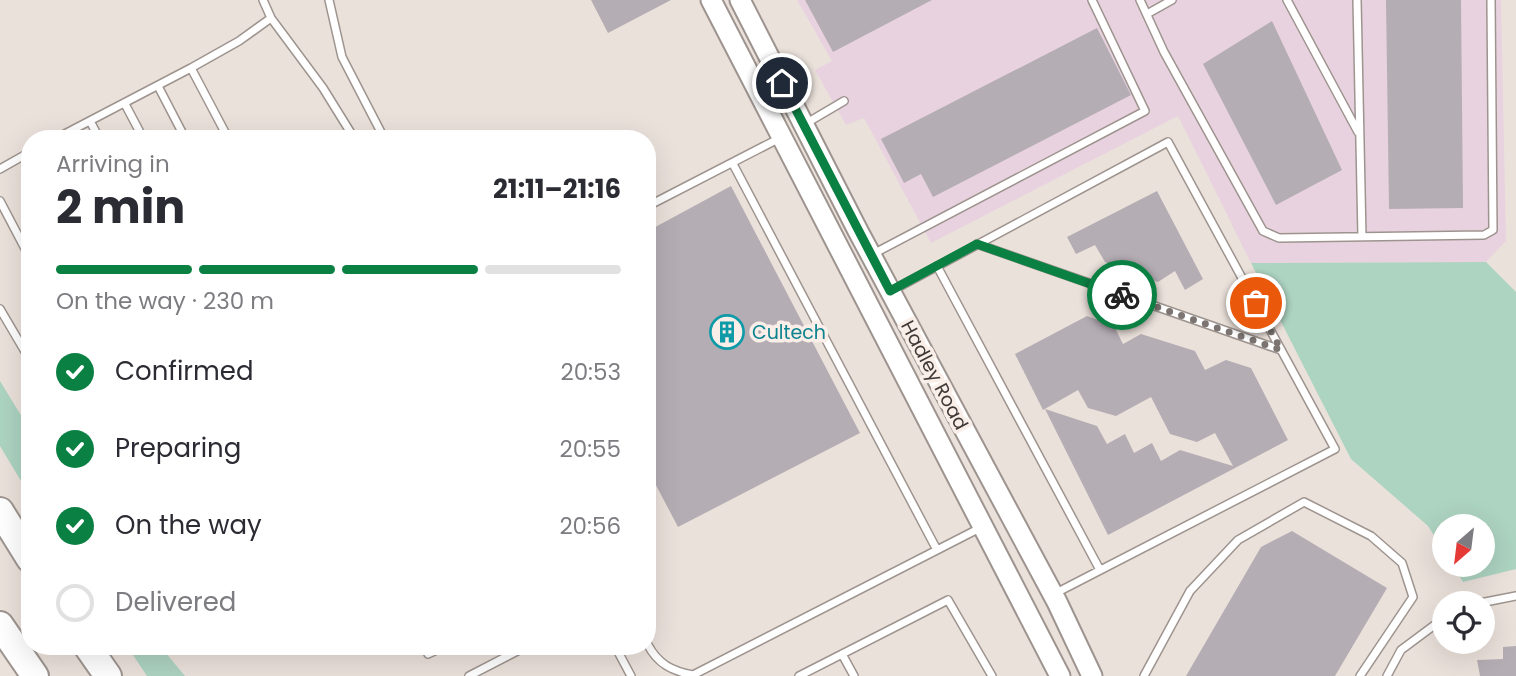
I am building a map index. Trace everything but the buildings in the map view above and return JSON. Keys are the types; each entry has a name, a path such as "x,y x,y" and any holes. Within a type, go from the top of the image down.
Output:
{"highway":[{"path":"0,511 21,545"},
{"path":"0,625 34,676"},
{"path":"93,655 108,676"}],"main road":[{"name":"Hadley Road","path":"711,0 1060,676"},
{"name":"Hadley Road","path":"740,0 871,255 1053,594 1092,676"}],"lane":[{"path":"263,0 271,18 323,88 349,130"},
{"path":"329,0 342,57 380,130"},
{"path":"871,255 1145,111 1092,0"},
{"path":"1140,0 1164,52 1263,231 1279,238 1484,235 1493,230 1491,0"},
{"path":"1147,14 1172,0"},
{"path":"1287,0 1359,135"},
{"path":"1356,0 1362,237"},
{"path":"73,130 239,41 271,18"},
{"path":"191,68 224,130"},
{"path":"158,86 181,130"},
{"path":"804,125 844,101"},
{"path":"125,104 138,130"},
{"path":"90,121 95,130"},
{"path":"656,202 781,137"},
{"path":"890,291 1168,142 1335,449 1053,594"},
{"path":"0,169 21,157"},
{"path":"733,164 937,550"},
{"path":"0,201 21,241"},
{"path":"977,244 1281,350"},
{"path":"937,266 1100,570"},
{"path":"0,309 21,345"},
{"path":"1144,676 1189,591 1238,540 1304,502 1370,536 1402,563 1413,597 1360,676"},
{"path":"653,655 673,671 693,675 983,526"},
{"path":"1495,600 1516,596"},
{"path":"804,675 948,600 992,676"},
{"path":"1387,676 1401,650 1432,627"},
{"path":"842,654 854,676"},
{"path":"469,676 510,655"},
{"path":"620,655 631,676"}],"shaded area":[{"path":"797,0 1501,0 1506,241 1486,262 1251,263 1178,116 931,243 864,118 846,125 815,70 832,61"}],"green space":[{"path":"1486,262 1516,292 1516,569 1495,574 1495,514 1432,514 1432,532 1351,459 1251,263"},
{"path":"0,381 21,415 21,481 0,446"},
{"path":"1461,578 1479,578 1463,582"},
{"path":"133,655 168,655 185,676 147,676"}],"way so far":[{"path":"1122,295 1281,350 1256,303"}],"place":[{"name":"Cultech","path":"727,332"}],"route":[{"path":"782,83 890,291 977,244 1122,295"}]}
